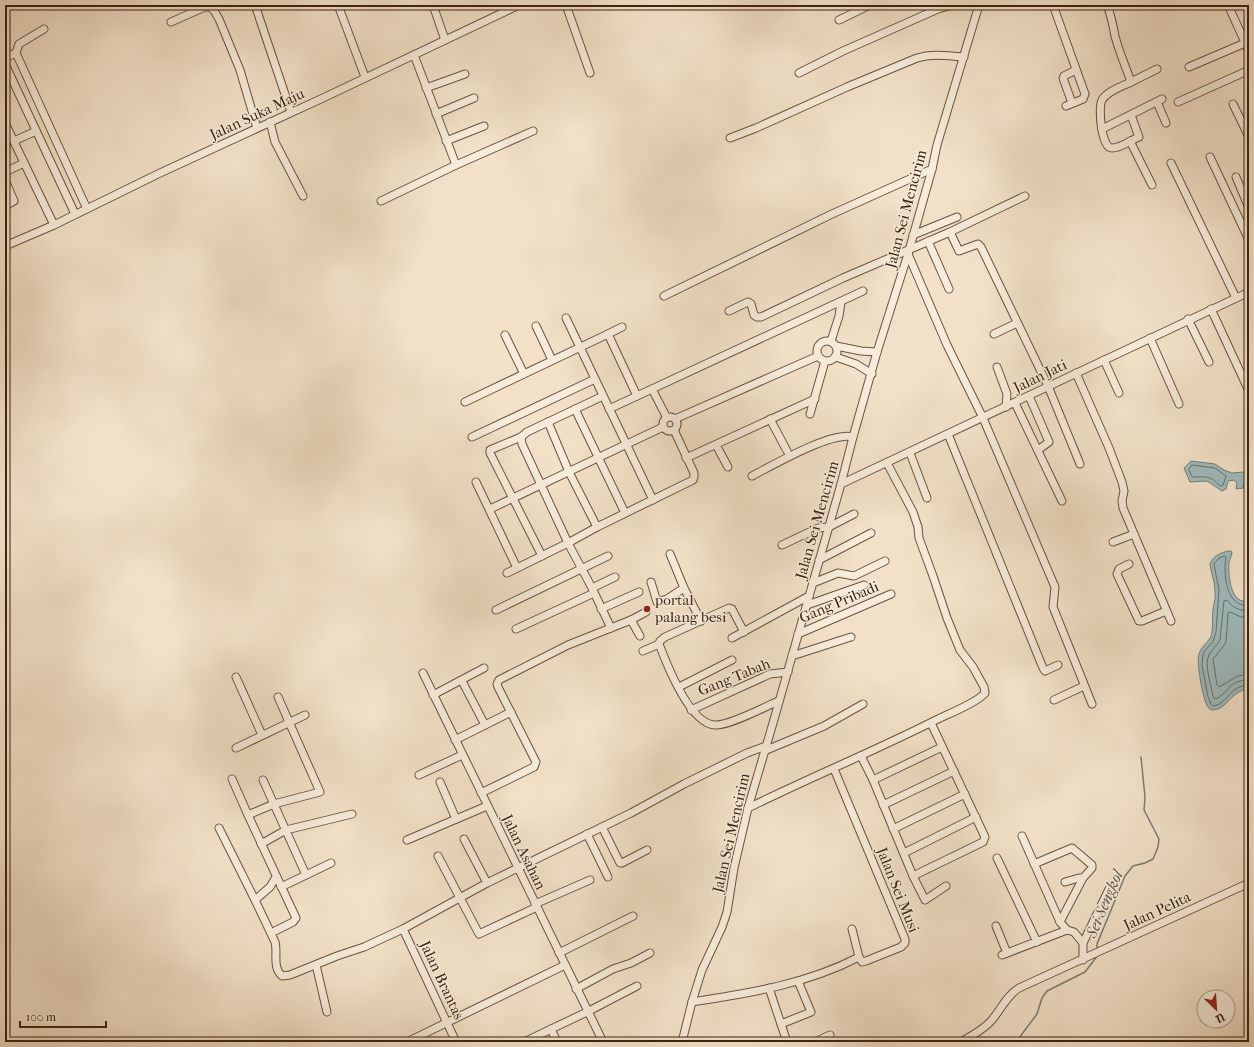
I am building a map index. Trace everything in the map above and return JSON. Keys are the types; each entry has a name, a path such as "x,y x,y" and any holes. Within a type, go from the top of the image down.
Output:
{"street":[{"path":"254,5 291,112"},
{"path":"338,5 366,77"},
{"path":"433,5 445,40"},
{"name":"Jalan Suka Maju","path":"5,246 54,225 160,173 519,5"},
{"path":"566,5 590,73"},
{"path":"839,20 870,5"},
{"path":"800,73 856,45 938,9 952,5"},
{"name":"Jalan Sei Mencirim","path":"682,1042 702,970 722,927 748,808 780,701 877,352 914,235 937,145 979,5"},
{"path":"1053,5 1085,94 1083,98 1069,105 1063,78 1076,70"},
{"path":"1107,5 1113,21 1117,42 1130,78"},
{"path":"1228,5 1249,51"},
{"path":"171,22 205,7 209,6 213,9 219,18 240,70 257,128"},
{"path":"44,29 19,44 16,53 86,209"},
{"path":"1189,66 1245,43"},
{"path":"5,58 16,53"},
{"path":"730,138 925,55 934,54 964,57"},
{"path":"414,55 456,165"},
{"path":"5,64 75,214"},
{"path":"1131,115 1139,135 1138,137 1112,148 1108,146 1104,140 1102,129 1100,105 1102,100 1106,95 1130,78 1157,69"},
{"path":"1178,102 1248,72"},
{"path":"426,88 466,74"},
{"path":"436,114 474,98"},
{"path":"1102,129 1160,101 1166,123"},
{"path":"1233,104 1249,137"},
{"path":"270,122 275,142 303,196"},
{"path":"5,123 54,225"},
{"path":"446,141 484,126"},
{"path":"14,141 36,131"},
{"path":"381,201 456,165 533,131"},
{"path":"1130,141 1152,185"},
{"path":"1210,157 1249,240"},
{"path":"1171,162 1236,298"},
{"path":"5,172 24,163"},
{"path":"664,296 832,214 932,169"},
{"path":"1236,177 1249,208"},
{"path":"5,180 14,201 5,206"},
{"path":"729,311 748,302 754,315 757,318 761,317 843,278 909,251 928,240 950,232 1025,196"},
{"path":"914,235 957,217"},
{"path":"950,232 959,251 978,244 982,247 1048,386 1080,464"},
{"path":"928,240 949,289"},
{"path":"909,251 947,345 983,418 1055,587 1054,607 1092,704"},
{"path":"609,409 863,291"},
{"name":"Jalan Jati","path":"841,484 910,453 1048,386 1249,292"},
{"path":"841,302 833,344 837,352 836,356 832,360 825,361 818,356 817,349 820,343 827,341 833,344 860,351 877,352"},
{"path":"1211,309 1248,387"},
{"path":"566,318 653,500"},
{"path":"1188,320 1209,362"},
{"path":"994,334 1018,323"},
{"path":"536,326 552,360"},
{"path":"465,402 622,327"},
{"path":"608,334 637,396"},
{"path":"505,335 524,374"},
{"path":"1150,338 1179,404"},
{"path":"856,364 860,351"},
{"path":"674,430 667,431 663,427 663,421 671,417 675,419 818,356"},
{"path":"836,356 856,364 872,374"},
{"path":"1104,360 1119,393"},
{"path":"810,414 825,361"},
{"path":"997,367 1008,394 1006,407"},
{"path":"1076,373 1109,448 1122,482 1124,491 1122,501 1123,508 1171,621"},
{"path":"472,437 595,379"},
{"path":"652,389 667,418"},
{"path":"542,556 489,452 490,449 521,438 527,432 603,396"},
{"path":"1029,396 1049,442 1038,450"},
{"path":"686,458 815,398"},
{"path":"1015,402 1062,502"},
{"path":"575,409 624,513"},
{"path":"507,573 624,513 693,480 694,473 674,430 677,424 675,419"},
{"path":"770,419 787,451"},
{"path":"548,422 596,527"},
{"path":"490,509 663,427"},
{"path":"948,434 1043,668 1047,671 1058,665"},
{"path":"752,476 790,456 827,440 839,436 853,437"},
{"path":"521,438 522,444 568,543 611,628"},
{"path":"716,445 728,468"},
{"path":"910,453 927,498"},
{"path":"748,808 931,723 983,696 985,690 973,667 960,650 947,618 934,576 919,538 918,527 913,512 887,463"},
{"path":"476,482 518,568"},
{"path":"782,545 818,528 829,526 854,514"},
{"path":"819,560 871,533"},
{"path":"1113,542 1134,534"},
{"path":"670,554 684,588 701,622"},
{"path":"496,610 608,556"},
{"path":"813,583 838,573 854,576 885,561"},
{"path":"1129,564 1119,569 1117,574 1139,621 1142,622 1166,611"},
{"path":"516,629 593,590 615,577"},
{"path":"651,582 658,602 667,599 684,588"},
{"path":"807,605 864,585"},
{"path":"601,609 639,592"},
{"name":"Gang Pribadi","path":"798,634 891,594"},
{"path":"732,638 809,596"},
{"path":"643,651 659,644 665,637 731,608 744,632"},
{"path":"481,793 536,765 535,758 498,687 497,684 499,680 568,645 631,620 646,612"},
{"path":"631,620 640,636"},
{"path":"792,656 852,637"},
{"path":"659,644 670,671 691,710 707,724 717,725 734,720 780,701"},
{"path":"679,687 732,660"},
{"path":"434,695 484,668"},
{"name":"Gang Tabah","path":"691,710 770,674 788,672"},
{"name":"Jalan Asahan","path":"423,673 587,1012 603,1042"},
{"path":"236,677 262,735"},
{"path":"462,681 485,725"},
{"path":"1054,700 1084,686"},
{"path":"248,815 274,804 320,792 278,697"},
{"path":"219,828 271,933 276,946 275,956 277,970 282,976 290,975 364,947 404,929 488,883 631,813 684,784 747,754 765,749 824,726 863,704"},
{"path":"455,740 511,712"},
{"path":"236,748 305,715"},
{"path":"913,876 983,842 985,837 931,723"},
{"path":"872,780 942,747"},
{"path":"419,775 462,755"},
{"path":"861,756 913,876 925,900 946,886"},
{"name":"Jalan Sei Musi","path":"692,1002 769,988 798,981 830,970 859,957 862,962 866,962 902,947 905,944 905,939 834,769"},
{"path":"883,805 954,771"},
{"path":"232,779 296,919 271,933"},
{"path":"263,780 306,875"},
{"path":"440,782 456,819"},
{"path":"893,829 965,794"},
{"path":"407,840 487,806"},
{"path":"261,844 286,830 352,814"},
{"path":"904,853 976,817"},
{"path":"602,827 620,863 648,850"},
{"path":"587,834 608,877"},
{"path":"1022,836 1060,922 1067,930 1074,932 1083,943"},
{"path":"464,839 488,883"},
{"path":"1034,864 1072,848 1092,865 1092,868 1083,878 1060,922"},
{"path":"438,856 480,935 590,880"},
{"path":"997,858 1037,942"},
{"path":"281,887 331,863"},
{"path":"255,900 270,887 276,877"},
{"path":"1065,882 1083,878"},
{"name":"Jalan Pelita","path":"961,1042 982,1029 991,1021 1015,990 1249,883"},
{"path":"1083,960 1083,943 1110,887"},
{"path":"559,953 633,916"},
{"path":"996,926 1004,954 1067,930"},
{"name":"Jalan Brantas","path":"404,929 456,1042"},
{"path":"852,929 859,957"},
{"path":"576,989 650,953"},
{"path":"316,965 327,1012"},
{"path":"407,1042 565,965"},
{"path":"781,1024 810,1012 798,981"},
{"path":"524,1042 637,986"},
{"path":"769,988 787,1042"},
{"path":"551,1029 557,1042"},
{"path":"815,1042 830,1035"}],"water":[{"path":"1191,461 1215,464 1232,473 1243,472 1246,476 1243,488 1236,489 1237,483 1234,480 1228,481 1226,489 1222,491 1207,481 1190,482 1184,468"},
{"path":"1231,551 1232,553 1229,568 1230,581 1234,594 1243,601 1249,601 1249,689 1243,690 1233,696 1222,707 1212,710 1208,708 1204,697 1198,658 1200,651 1212,634 1215,593 1210,564 1217,555"}],"waterway":[{"name":"Sei Sengkol","path":"1097,949 1097,944 1125,876 1133,866 1153,859 1158,847 1159,839 1144,810 1145,797 1141,757"},
{"name":"Sei Sengkol","path":"1016,1042 1037,1014 1042,998 1047,991 1085,972 1098,955"}],"place":[{"name":"portal palang besi","path":"647,609"}]}
